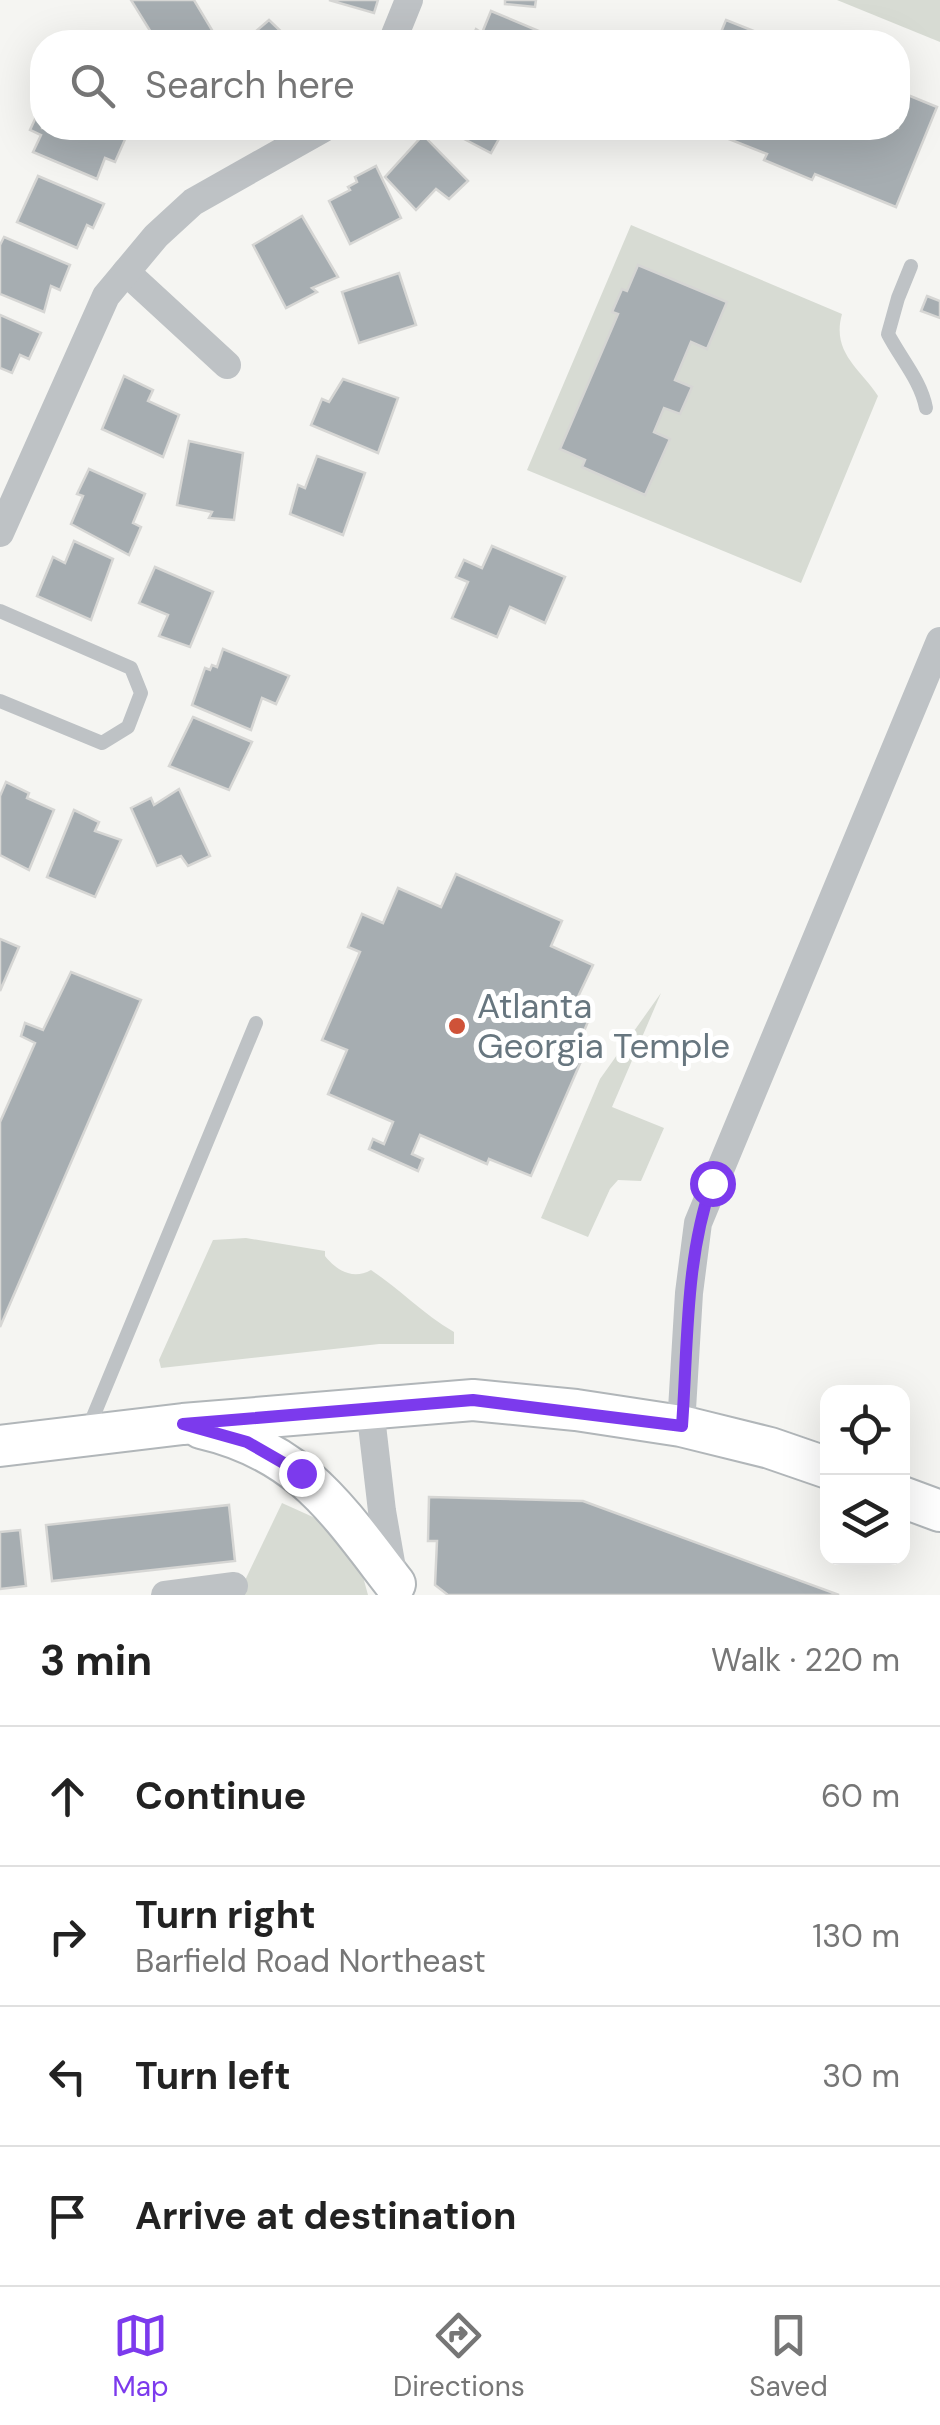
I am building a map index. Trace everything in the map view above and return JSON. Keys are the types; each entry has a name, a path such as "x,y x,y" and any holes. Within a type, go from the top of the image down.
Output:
{"street":[{"path":"397,30 408,0"},
{"path":"0,533 106,296 156,236 192,202 303,140"},
{"path":"126,272 227,365"},
{"path":"697,1430 690,1293 698,1224 940,641"},
{"path":"0,1446 183,1424 473,1400 697,1430 820,1465"},
{"path":"370,1408 396,1590"},
{"path":"183,1424 247,1442 301,1473 346,1519 396,1590"},
{"path":"910,1500 940,1511"},
{"path":"165,1595 234,1586"}],"lane":[{"path":"911,266 888,334 922,388 926,408"},
{"path":"0,611 131,668 142,694 128,728 102,742 0,701"},
{"path":"86,1435 256,1023"}],"shaded area":[{"path":"837,0 940,0 940,42"},
{"path":"631,225 842,314 844,350 878,396 801,583 527,470"},
{"path":"661,993 612,1107 664,1128 641,1181 618,1180 588,1237 541,1218 600,1079"},
{"path":"246,1238 325,1251 335,1266 352,1274 371,1270 454,1332 454,1344 379,1344 161,1368 159,1360 213,1240"},
{"path":"282,1503 324,1522 362,1573 368,1595 238,1595"}],"building":[{"path":"131,0 194,0 212,30 150,30"},
{"path":"329,0 378,0 374,13"},
{"path":"505,0 536,0 535,7 505,4"},
{"path":"491,11 536,30 483,30"},
{"path":"269,20 279,30 257,30"},
{"path":"726,20 751,30 722,30"},
{"path":"910,96 937,107 896,207 815,174 812,180 764,160 767,154 731,140 910,140"},
{"path":"39,140 125,140 115,162 105,158 97,179 33,152"},
{"path":"418,140 428,140 468,181 449,199 436,189 416,210 385,177"},
{"path":"466,140 498,140 491,153"},
{"path":"376,166 401,218 350,244 329,201 350,190 348,187 357,182 355,177"},
{"path":"38,176 104,204 93,228 87,225 77,248 17,222"},
{"path":"302,216 338,277 312,288 317,292 286,308 253,245"},
{"path":"4,237 70,265 60,290 51,286 44,312 0,294 0,245"},
{"path":"638,265 727,302 707,349 691,342 675,380 692,387 680,414 664,408 654,432 670,439 645,495 582,467 585,460 560,449 618,314 612,312"},
{"path":"399,273 416,325 359,343 342,292"},
{"path":"927,296 940,301 940,318 921,311"},
{"path":"0,315 41,333 29,359 20,355 12,373 0,368"},
{"path":"124,376 153,390 148,401 179,415 163,457 102,429"},
{"path":"343,379 398,398 378,453 311,425 322,399 329,402"},
{"path":"189,441 243,453 234,520 209,518 212,512 177,505"},
{"path":"317,456 365,473 343,535 290,514 298,485 305,488"},
{"path":"89,469 145,494 133,523 141,527 129,555 71,524 83,496 77,494"},
{"path":"74,541 113,559 91,620 37,596 53,557 65,563"},
{"path":"492,546 565,577 545,623 510,607 497,637 452,618 468,582 456,577 464,560 482,568"},
{"path":"155,567 213,592 190,647 159,636 168,615 139,603"},
{"path":"223,649 289,676 276,704 262,698 251,730 192,705 205,668 217,667"},
{"path":"193,717 252,742 229,790 169,766"},
{"path":"6,782 29,793 27,798 54,810 29,870 0,855 0,796"},
{"path":"179,789 210,856 188,866 181,856 157,866 131,808 151,798 154,805"},
{"path":"74,810 99,822 95,831 121,840 95,897 47,877"},
{"name":"Atlanta Georgia Temple","path":"456,874 562,921 551,946 593,965 576,1001 576,1006 592,1012 574,1055 582,1059 531,1176 489,1159 487,1164 420,1135 412,1154 423,1159 418,1171 369,1149 373,1139 384,1144 393,1122 328,1094 347,1050 322,1040 360,952 348,947 362,914 383,923 398,888 441,907"},
{"path":"0,939 19,947 0,991"},
{"path":"71,972 141,1000 0,1327 0,1122 35,1043 21,1036 25,1023 43,1030"},
{"path":"429,1497 583,1501 839,1595 448,1595 435,1585 437,1541 428,1541"},
{"path":"229,1505 235,1561 52,1581 46,1525"},
{"path":"20,1530 26,1586 0,1589 0,1532"}],"place":[{"name":"Atlanta Georgia Temple","path":"457,1026"}],"route":[{"path":"301,1473 247,1442 183,1424 473,1400 682,1426 698,1224 712,1183"}]}
